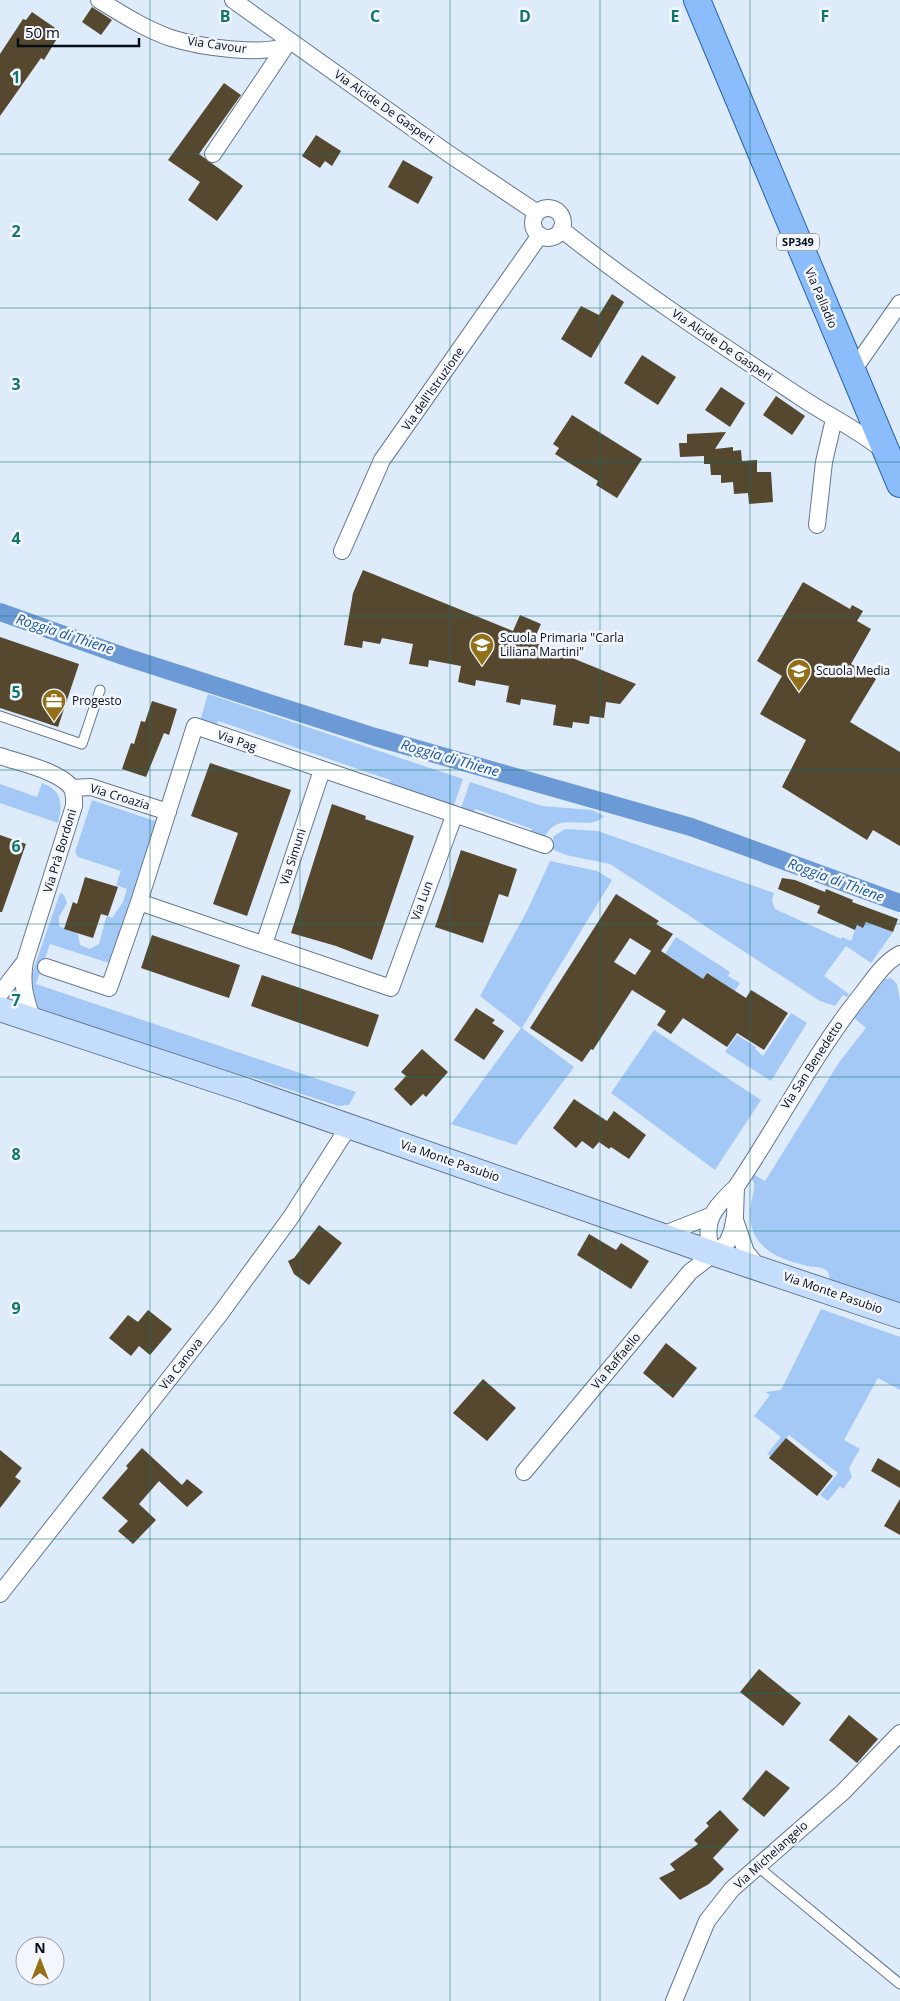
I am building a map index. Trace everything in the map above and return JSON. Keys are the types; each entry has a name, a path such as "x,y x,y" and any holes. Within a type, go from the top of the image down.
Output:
{"main road":[{"name":"Via Palladio","path":"697,0 852,372 894,457 900,484"},
{"name":"Via Monte Pasubio","path":"0,1009 349,1126 712,1253 900,1316"}],"street":[{"name":"Via Cavour","path":"99,0 143,25 172,38 218,47 255,50 288,45"},
{"name":"Via Alcide De Gasperi","path":"233,0 288,45 536,212 547,208 558,212 562,220 561,229 598,258 699,330 894,457"},
{"path":"212,154 288,45"},
{"path":"536,212 533,225 540,235 552,237 561,229"},
{"name":"Via dell'Istruzione","path":"342,551 382,460 540,235"},
{"path":"852,372 900,303"},
{"path":"817,525 824,462 834,419"},
{"name":"Via Pag","path":"46,967 109,988 139,902 195,726 454,816 545,845"},
{"path":"0,756 62,778 72,788"},
{"name":"Via Simuni","path":"264,944 322,770"},
{"name":"Via Croazia","path":"72,788 91,786 168,812"},
{"name":"Via Prà Bordoni","path":"33,1020 23,990 25,961 74,806 72,788"},
{"name":"Via Lun","path":"264,944 391,988 454,816"},
{"path":"139,902 264,944"},
{"name":"Via San Benedetto","path":"710,1216 736,1187 793,1093 840,1021 884,966 900,954"},
{"name":"Via Prà Bordoni","path":"0,994 25,961"},
{"name":"Via Canova","path":"0,1594 231,1299 291,1217 349,1126"},
{"name":"Via San Benedetto","path":"712,1253 727,1242 735,1219 736,1187"},
{"path":"662,1235 710,1216 708,1240 712,1253"},
{"path":"735,1219 740,1239 746,1252 760,1269"},
{"name":"Via Raffaello","path":"524,1472 690,1272 712,1253"},
{"name":"Via Michelangelo","path":"674,2001 707,1921 732,1889 842,1792 900,1732"}],"lane":[{"path":"0,716 82,744 100,690"},
{"path":"756,1866 900,1984"}],"shaded area":[{"path":"208,694 463,779 453,808 388,787 390,780 218,721 216,727 200,721"},
{"path":"470,782 542,806 592,810 604,816 590,823 564,822 557,824 544,839 530,835 532,829 475,809 472,815 460,811"},
{"path":"42,783 54,790 59,798 58,823 0,803 0,784 37,797"},
{"path":"92,800 158,822 109,963 50,944 36,984 356,1092 349,1105 338,1106 248,1076 242,1078 41,1014 37,1009 29,982 60,893 64,895 67,903 59,917 59,926 78,934 80,945 90,949 99,944 106,918 108,916 112,918 123,902 127,889 116,885 121,871 78,857 75,852"},
{"path":"565,829 598,831 774,893 772,901 775,909 841,939 842,937 851,941 857,925 863,928 866,922 893,932 871,963 846,946 824,976 849,994 847,997 843,995 835,1006 820,1001 610,864 566,855 549,848 554,836"},
{"path":"550,861 597,871 612,880 522,1028 574,1067 516,1145 451,1124 521,1028 480,996 526,913"},
{"path":"676,937 730,972 728,976 740,983 735,991 707,973 703,979 665,954"},
{"path":"891,978 897,984 900,1000 900,1308 830,1284 829,1274 824,1269 798,1264 774,1254 761,1244 756,1237 750,1220 754,1182 750,1178 755,1175 765,1181 840,1061 866,1028 854,1018 885,979"},
{"path":"791,1013 807,1023 771,1081 725,1052 737,1035 756,1047 755,1049 763,1056"},
{"path":"654,1030 761,1100 715,1170 611,1093"},
{"path":"821,1309 900,1337 900,1390 878,1378 844,1440 860,1449 849,1468 852,1477 843,1489 840,1486 828,1501 820,1495 838,1473 789,1435 771,1457 767,1454 781,1437 754,1416 770,1395 765,1392 781,1390"}],"building":[{"path":"92,7 112,20 101,35 82,22"},
{"path":"32,12 61,32 44,60 41,58 0,116 0,54 23,19 26,20"},
{"path":"224,83 241,95 199,154 243,186 217,221 188,200 200,182 168,160"},
{"path":"316,135 341,151 332,166 325,161 320,168 302,156"},
{"path":"403,160 433,177 418,204 388,187"},
{"path":"612,294 624,302 591,358 561,339 581,306 599,315"},
{"path":"642,355 676,377 658,405 624,383"},
{"path":"721,387 745,403 730,427 705,410"},
{"path":"776,396 805,416 792,435 763,415"},
{"path":"572,415 642,459 617,498 596,485 598,481 555,454 559,448 553,444"},
{"path":"726,432 715,449 733,447 733,451 741,450 742,461 757,460 757,472 771,472 773,502 749,504 748,493 734,494 733,482 721,483 721,475 711,475 710,464 704,464 704,456 680,457 679,443 687,443 687,434"},
{"path":"363,570 513,631 520,615 541,624 533,642 636,684 620,704 606,702 604,718 590,716 589,724 573,722 572,728 553,725 556,705 521,699 520,705 506,702 509,686 476,680 475,686 458,682 461,666 429,660 428,667 409,664 413,644 382,638 380,644 363,641 362,648 344,645 353,593"},
{"path":"803,582 850,609 852,605 863,611 857,621 871,629 851,664 876,679 850,722 900,752 900,846 873,830 867,840 782,787 806,740 760,714 782,676 757,661"},
{"path":"0,637 79,664 58,727 0,708"},
{"path":"152,701 177,709 169,735 164,733 146,777 122,769 131,743 134,744 141,721 145,722"},
{"path":"210,763 291,790 247,916 213,904 238,833 191,816"},
{"path":"332,804 366,816 365,819 414,836 372,960 336,946 291,933"},
{"path":"0,835 26,844 2,912 0,912"},
{"path":"461,850 517,869 508,897 499,894 483,943 435,927"},
{"path":"85,877 118,887 108,916 101,914 93,938 64,929 73,902 77,904"},
{"path":"782,878 795,880 825,892 826,889 853,900 852,902 898,919 893,932 866,922 863,928 857,925 855,930 817,913 820,906 778,889"},
{"path":"616,894 659,921 656,924 673,934 661,951 703,979 707,973 746,998 751,990 788,1013 764,1050 737,1033 727,1047 683,1018 671,1034 657,1025 666,1011 632,990 593,1050 591,1049 582,1062 530,1028","holes":["630,938 651,951 635,975 614,962"]},
{"path":"152,935 240,965 229,998 141,968"},
{"path":"262,975 379,1015 368,1047 251,1006"},
{"path":"476,1008 495,1020 492,1023 504,1031 484,1060 454,1040"},
{"path":"422,1049 448,1072 426,1097 423,1094 411,1106 394,1089 406,1076 401,1072"},
{"path":"574,1099 607,1121 614,1111 646,1135 629,1159 611,1147 609,1149 599,1142 593,1149 582,1141 576,1148 553,1128"},
{"path":"319,1225 342,1243 309,1285 294,1274 288,1261 294,1258"},
{"path":"589,1234 616,1250 621,1243 649,1261 631,1289 577,1255"},
{"path":"148,1310 172,1329 150,1355 139,1346 131,1356 109,1338 128,1315 138,1322"},
{"path":"666,1343 697,1368 673,1398 643,1373"},
{"path":"483,1379 516,1408 487,1441 453,1413"},
{"path":"786,1438 833,1476 817,1496 769,1458"},
{"path":"142,1448 182,1485 187,1479 203,1492 187,1507 159,1481 139,1504 156,1520 133,1544 118,1531 128,1521 102,1498 128,1468 126,1466"},
{"path":"0,1450 22,1468 15,1477 21,1481 0,1508"},
{"path":"878,1458 900,1471 900,1488 871,1471"},
{"path":"900,1499 900,1535 884,1526"},
{"path":"759,1669 801,1703 783,1726 740,1692"},
{"path":"849,1715 878,1739 857,1763 829,1740"},
{"path":"766,1770 790,1788 764,1817 742,1799"},
{"path":"720,1810 739,1830 713,1858 724,1869 709,1884 680,1900 659,1878 675,1870 670,1864 698,1844 694,1840 709,1826 706,1823"}],"waterway":[{"name":"Roggia di Thiene","path":"0,612 123,656 375,737 691,827 900,903"}],"place":[{"name":"Scuola Primaria \"Carla Liliana Martini\"","path":"482,666"},
{"name":"Scuola Media","path":"799,692"},
{"name":"Progesto","path":"54,722"}]}
